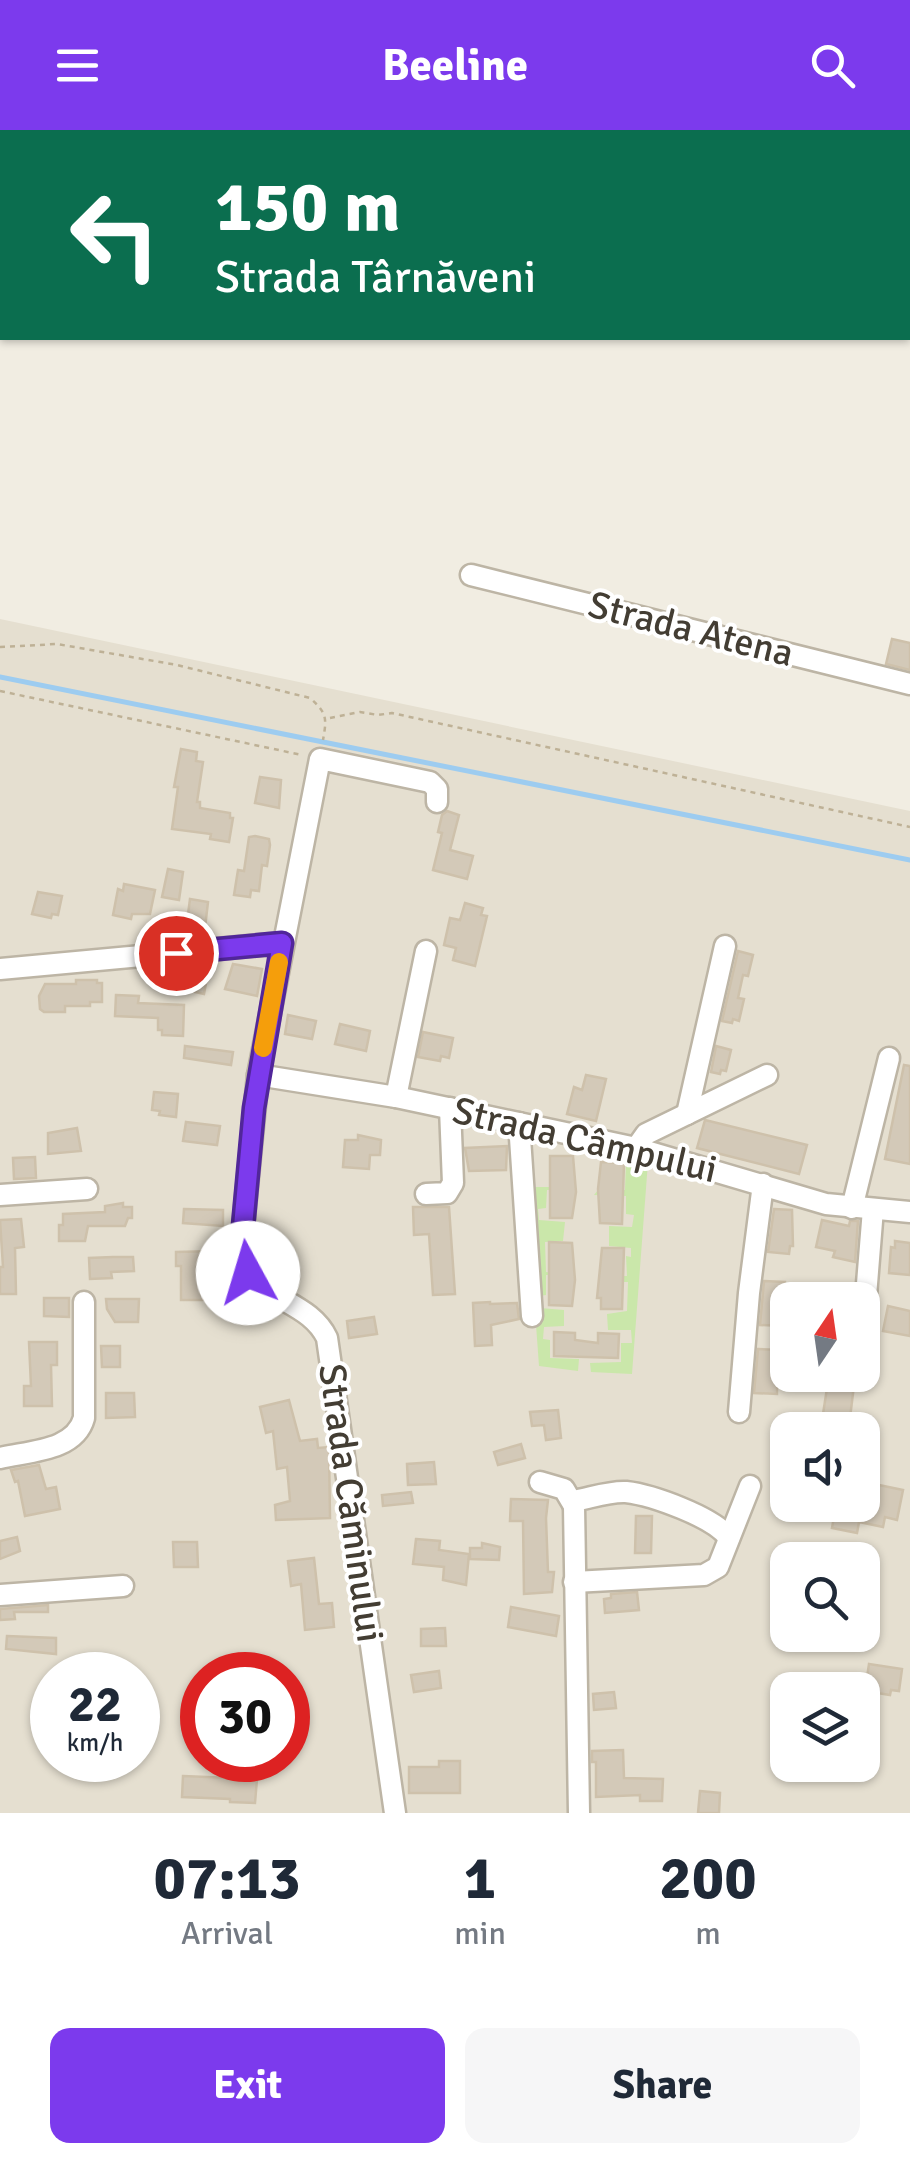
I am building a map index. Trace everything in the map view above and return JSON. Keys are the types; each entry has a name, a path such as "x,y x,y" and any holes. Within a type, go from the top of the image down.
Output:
{"street":[{"name":"Strada Atena","path":"471,575 910,684"},
{"path":"320,759 430,782 437,789 437,802"},
{"name":"Strada Căminului","path":"320,759 258,1075 241,1248 248,1273 260,1286 307,1316 327,1338 395,1813"},
{"path":"0,969 282,943"},
{"path":"687,1114 726,946"},
{"path":"396,1097 426,951"},
{"path":"862,1282 863,1208 889,1058"},
{"path":"636,1148 646,1134 766,1074"},
{"name":"Strada Câmpului","path":"258,1075 396,1097 636,1148 826,1204 910,1212"},
{"path":"426,1194 447,1192 453,1184 450,1108"},
{"path":"519,1123 532,1316"},
{"path":"739,1412 763,1184"},
{"path":"0,1195 87,1188"},
{"path":"0,1458 68,1442 81,1430 84,1302"},
{"path":"540,1482 564,1488 574,1506 579,1813"},
{"path":"574,1582 704,1574 718,1567 750,1486"},
{"path":"574,1506 578,1500 622,1491 660,1499 721,1529 728,1538"},
{"path":"0,1595 123,1586"}],"path":[{"path":"0,647 57,644 177,665 310,698 325,711 326,724"},
{"path":"0,691 320,759"},
{"path":"328,718 360,712 392,713 910,827"}],"shaded area":[{"path":"0,619 910,811 910,1813 0,1813"}],"green space":[{"path":"622,1157 648,1162 632,1374 591,1372 590,1363 621,1362 621,1343 632,1343 631,1330 608,1330 607,1314 627,1311 628,1282 598,1282 598,1276 627,1276 626,1256 631,1257 631,1248 609,1246 609,1226 632,1227 634,1215 626,1214 626,1196 594,1195 598,1190 625,1190 626,1162"},
{"path":"526,1187 576,1190 547,1190 546,1208 538,1209 539,1220 565,1222 563,1241 545,1242 546,1272 574,1275 546,1275 546,1295 540,1296 540,1308 564,1310 564,1326 544,1327 543,1339 550,1340 550,1358 579,1359 578,1371 539,1366"}],"building":[{"path":"892,639 910,643 910,670 886,664"},
{"path":"181,749 197,752 196,761 203,762 197,802 200,808 230,813 233,818 229,842 210,839 211,834 172,829"},
{"path":"260,777 281,780 279,808 255,803"},
{"path":"447,811 459,815 450,850 473,856 467,879 433,870 442,815"},
{"path":"249,837 269,839 270,845 267,866 262,865 259,891 251,890 250,897 234,895 238,870 244,871"},
{"path":"168,869 183,872 179,900 162,897"},
{"path":"124,884 155,890 150,914 132,914 131,919 113,915 118,889 123,891"},
{"path":"38,892 62,896 58,915 52,914 51,918 32,914"},
{"path":"190,899 208,902 205,928 187,922"},
{"path":"465,903 483,908 481,915 487,916 475,966 453,960 456,948 444,945 450,918 460,920"},
{"path":"738,951 753,955 738,998 744,999 739,1021 733,1019 732,1023 722,1021"},
{"path":"233,964 262,969 257,996 225,989"},
{"path":"178,969 203,971 207,978 204,994 182,989 184,982 176,981"},
{"path":"76,980 102,983 102,1002 65,1006 65,1012 40,1009 39,996 45,984 76,984"},
{"path":"116,995 139,996 138,1003 184,1005 183,1036 162,1035 158,1018 115,1016"},
{"path":"288,1015 316,1021 312,1039 285,1034"},
{"path":"340,1024 370,1031 366,1051 335,1044"},
{"path":"423,1032 453,1038 449,1058 441,1056 440,1061 418,1057"},
{"path":"185,1046 233,1052 231,1065 184,1058"},
{"path":"716,1046 731,1050 726,1071 721,1070 720,1074 711,1072"},
{"path":"904,1065 910,1066 910,1164 885,1159"},
{"path":"586,1075 606,1079 596,1121 567,1114 574,1087 582,1090"},
{"path":"154,1092 178,1094 176,1117 152,1110"},
{"path":"705,1120 807,1145 799,1174 697,1148"},
{"path":"186,1122 220,1126 217,1145 183,1141"},
{"path":"77,1128 81,1151 48,1154 48,1133"},
{"path":"358,1135 381,1140 380,1155 370,1155 369,1169 343,1167 345,1140 358,1140"},
{"path":"507,1146 506,1170 469,1171 465,1148"},
{"path":"550,1156 573,1156 576,1192 572,1218 550,1218"},
{"path":"35,1157 36,1178 14,1179 13,1158"},
{"path":"601,1162 624,1163 622,1224 600,1223"},
{"path":"123,1203 123,1207 132,1207 132,1218 128,1218 125,1226 88,1226 85,1241 59,1241 63,1214 105,1212 105,1206"},
{"path":"413,1207 449,1207 455,1294 433,1295 429,1234 414,1235"},
{"path":"184,1209 223,1210 223,1226 183,1223"},
{"path":"774,1209 792,1210 793,1246 789,1254 768,1252"},
{"path":"21,1219 24,1247 15,1248 16,1294 0,1294 0,1220"},
{"path":"822,1220 849,1226 850,1221 858,1221 855,1262 833,1257 835,1251 816,1247"},
{"path":"895,1241 910,1243 910,1275 889,1273"},
{"path":"549,1242 572,1243 572,1306 549,1305"},
{"path":"602,1248 624,1248 622,1309 601,1309 601,1298 597,1298"},
{"path":"216,1251 216,1277 228,1277 228,1292 211,1293 211,1300 181,1300 181,1266 176,1266 176,1252"},
{"path":"133,1257 134,1271 111,1272 112,1278 90,1279 89,1258"},
{"path":"764,1281 785,1282 770,1282 770,1325 760,1325"},
{"path":"44,1298 69,1298 69,1317 44,1316"},
{"path":"106,1299 139,1299 138,1322 115,1322"},
{"path":"473,1303 517,1303 519,1319 491,1325 492,1345 475,1346"},
{"path":"888,1306 910,1311 910,1336 883,1331"},
{"path":"374,1317 377,1334 349,1338 347,1321"},
{"path":"554,1332 575,1333 575,1340 598,1343 598,1333 619,1334 618,1358 554,1356"},
{"path":"29,1342 57,1342 57,1365 51,1365 52,1406 24,1406 24,1386 31,1386"},
{"path":"101,1346 120,1346 120,1367 102,1367"},
{"path":"758,1349 770,1350 770,1392 777,1394 754,1393"},
{"path":"826,1392 853,1392 851,1412 823,1412"},
{"path":"106,1393 134,1393 135,1417 106,1418"},
{"path":"289,1400 300,1441 317,1439 318,1448 329,1447 330,1518 276,1520 275,1505 290,1501 287,1467 277,1469 273,1431 266,1433 260,1407"},
{"path":"558,1410 561,1438 546,1440 544,1425 532,1426 530,1412"},
{"path":"521,1444 525,1458 498,1465 494,1452"},
{"path":"434,1462 436,1484 408,1485 407,1464"},
{"path":"39,1465 46,1489 56,1487 60,1509 25,1516 18,1481 15,1482 11,1470"},
{"path":"880,1485 903,1490 897,1520 885,1517 883,1527 859,1522 880,1522"},
{"path":"411,1492 413,1503 383,1506 382,1495"},
{"path":"511,1499 548,1500 548,1572 554,1572 552,1592 524,1594 523,1521 510,1521"},
{"path":"636,1516 652,1516 651,1553 635,1553"},
{"path":"833,1522 859,1522 857,1533 832,1528"},
{"path":"17,1537 20,1551 0,1559 0,1541"},
{"path":"416,1539 440,1541 439,1550 469,1554 466,1585 443,1580 444,1567 413,1564"},
{"path":"173,1542 197,1542 198,1567 174,1567"},
{"path":"482,1543 500,1547 499,1560 470,1559 470,1548 482,1548"},
{"path":"314,1558 319,1604 332,1603 334,1627 305,1630 301,1584 291,1586 288,1561"},
{"path":"637,1592 639,1610 605,1613 604,1599 611,1598 611,1594"},
{"path":"48,1605 48,1612 14,1612 15,1619 0,1620 0,1609"},
{"path":"511,1607 559,1616 556,1636 508,1627"},
{"path":"445,1628 446,1646 421,1646 421,1629"},
{"path":"7,1636 56,1638 56,1652 6,1649"},
{"path":"869,1664 902,1669 899,1691 880,1693 880,1672 868,1672"},
{"path":"439,1671 441,1688 414,1692 411,1675"},
{"path":"614,1692 616,1708 594,1710 593,1694"},
{"path":"623,1750 624,1778 663,1779 662,1801 640,1801 640,1795 596,1797 596,1762 592,1762 592,1751"},
{"path":"439,1761 460,1761 460,1793 409,1793 409,1767 439,1767"},
{"path":"183,1782 257,1782 255,1803 182,1797"},
{"path":"700,1791 720,1793 719,1813 698,1813"}],"waterway":[{"path":"0,677 910,860"}],"slow traffic":[{"path":"263,1048 279,962"}],"route":[{"path":"176,953 282,943 254,1108 241,1248 248,1273"}]}
